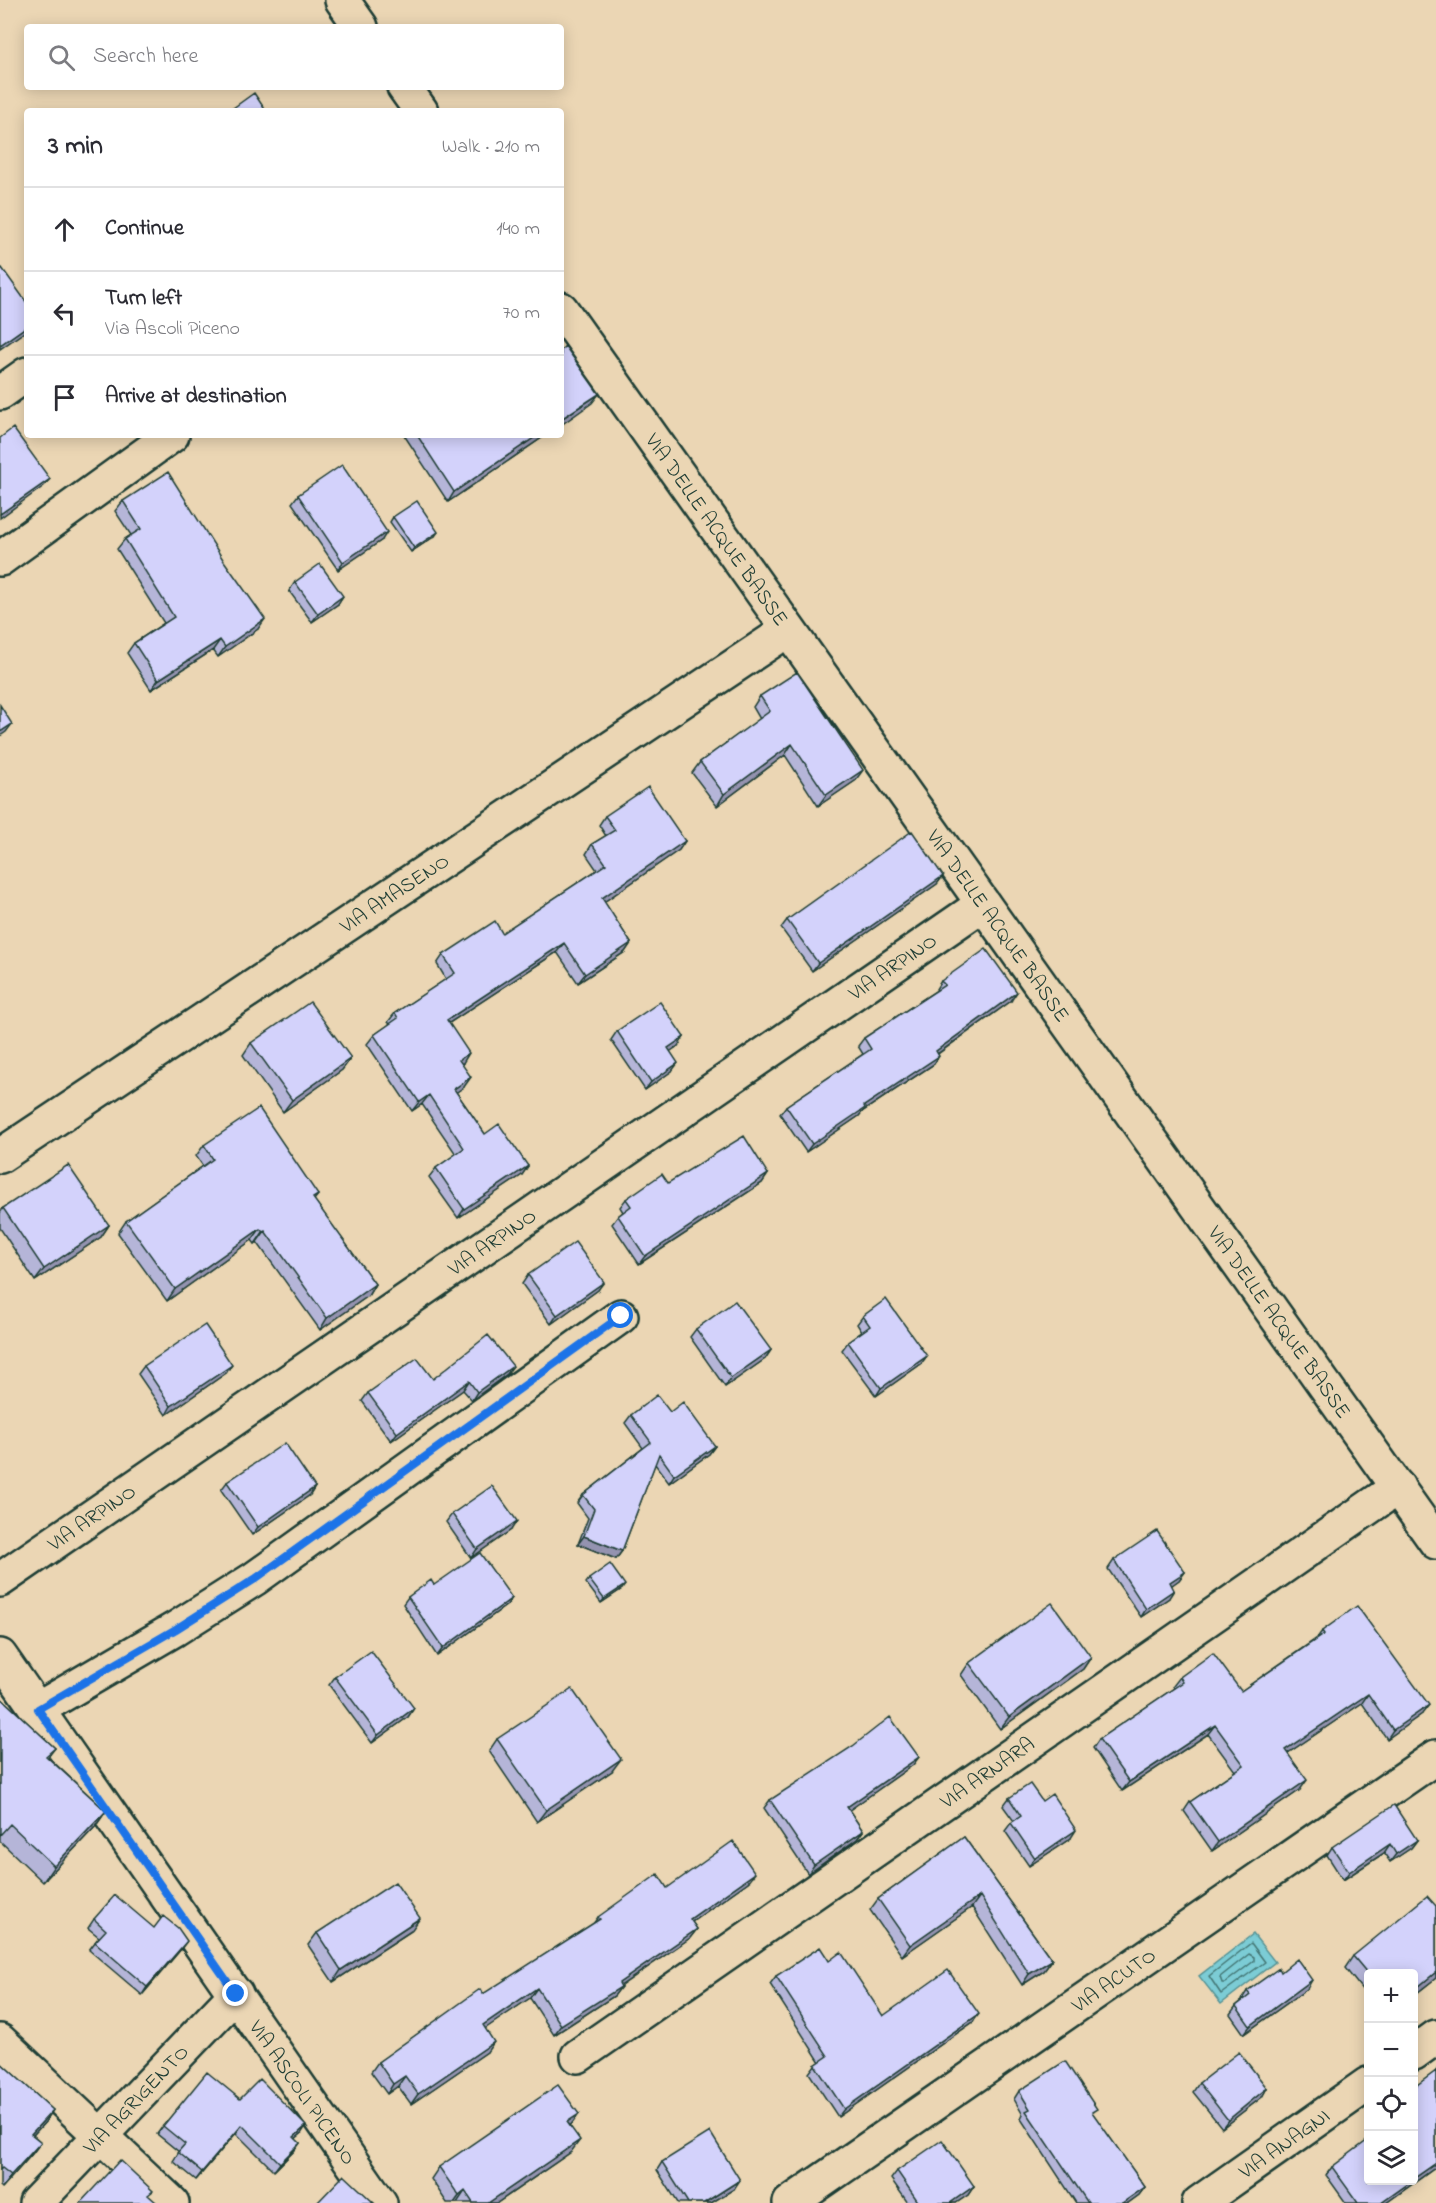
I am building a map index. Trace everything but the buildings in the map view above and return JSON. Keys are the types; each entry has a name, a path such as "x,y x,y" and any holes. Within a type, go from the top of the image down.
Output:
{"street":[{"path":"342,0 359,24"},
{"name":"VIA DELLE ACQUE BASSE","path":"564,313 1436,1542"},
{"path":"0,393 24,376"},
{"path":"0,559 168,438"},
{"name":"VIA AMASENO","path":"0,1156 788,630"},
{"name":"VIA ARPINO","path":"0,1580 983,904"},
{"path":"38,1709 176,1629 255,1579 621,1316"},
{"name":"VIA ARNARA","path":"578,2056 1398,1487"},
{"name":"VIA ASCOLI PICENO","path":"0,1656 380,2203"},
{"name":"VIA ACUTO","path":"790,2203 1436,1757"},
{"name":"VIA AGRIGENTO","path":"36,2203 236,1994"},
{"path":"1418,2050 1436,2037"},
{"path":"0,2041 172,2203"},
{"name":"VIA ANAGNI","path":"1199,2203 1364,2087"}],"water":[{"path":"1253,1934 1275,1962 1221,2004 1199,1976"}],"route":[{"path":"236,1994 38,1709 176,1629 255,1579 621,1316"}]}
